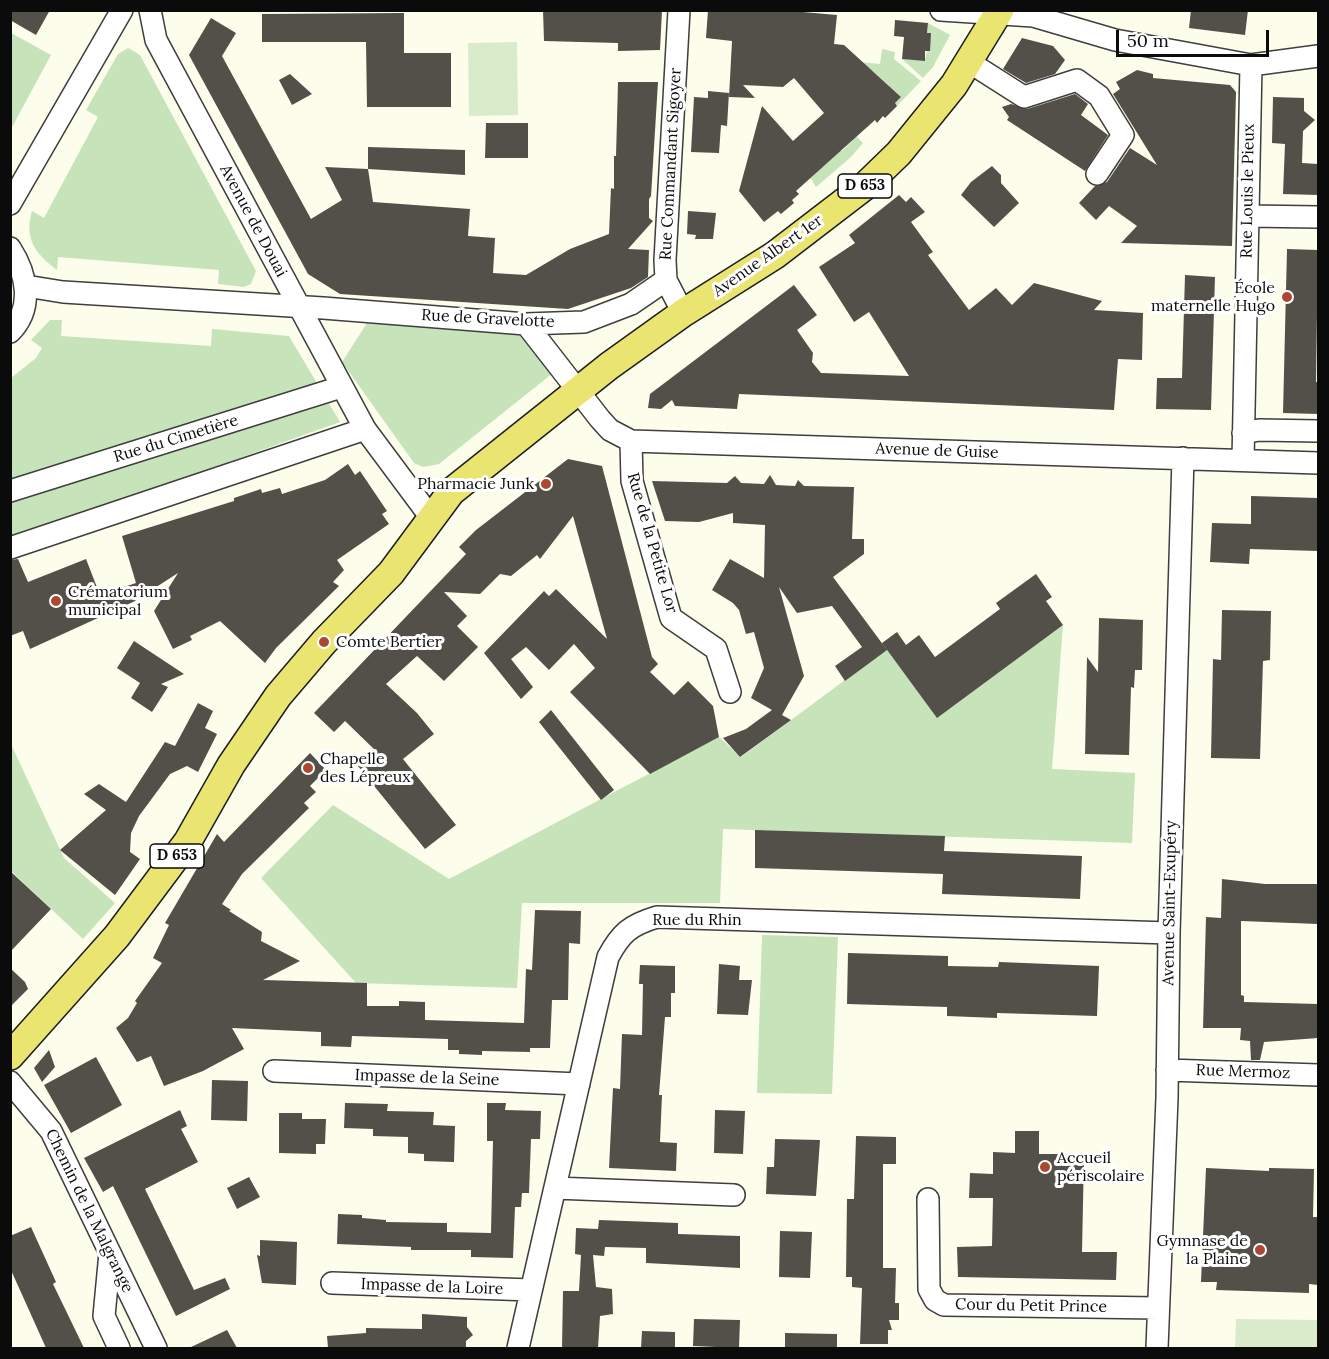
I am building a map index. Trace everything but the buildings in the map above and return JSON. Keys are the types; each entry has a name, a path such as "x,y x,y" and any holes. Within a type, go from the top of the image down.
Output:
{"main road":[{"name":"Avenue Albert 1er","path":"577,391 683,313 763,263 865,186 899,153 954,85 999,12"},
{"name":"D 653","path":"10,1056 117,936 188,841 231,765 278,696 324,642 391,573 451,492 577,391"}],"street":[{"path":"10,204 122,10"},
{"name":"Avenue de Douai","path":"150,10 156,40 364,429 432,519"},
{"name":"Rue Commandant Sigoyer","path":"679,10 666,280 683,313"},
{"path":"941,10 1033,16 1115,40 1251,65 1318,56"},
{"path":"969,62 1024,97 1077,80 1099,96 1123,135 1096,174"},
{"name":"Rue Louis le Pieux","path":"1243,460 1251,65"},
{"path":"1248,216 1318,217"},
{"path":"10,248 21,265 26,286 24,308 10,332"},
{"name":"Rue de Gravelotte","path":"26,286 63,292 526,324 584,322 631,304 666,280"},
{"path":"526,324 610,430 631,441"},
{"name":"Rue du Cimetière","path":"10,491 341,387"},
{"path":"10,548 364,429"},
{"path":"1243,433 1259,430 1318,431"},
{"name":"Avenue de Guise","path":"631,441 1318,463"},
{"name":"Rue de la Petite Lor","path":"631,441 632,481 671,618 716,649 730,692"},
{"name":"Avenue Saint-Exupéry","path":"1157,1348 1167,1070 1183,458"},
{"name":"Rue du Rhin","path":"518,1348 608,957 618,939 636,923 657,917 1169,933"},
{"name":"Rue Mermoz","path":"1167,1070 1318,1075"},
{"name":"Impasse de la Seine","path":"274,1071 579,1084"},
{"name":"Chemin de la Malgrange","path":"10,1082 51,1131 156,1348"},
{"path":"555,1188 734,1195"},
{"name":"Cour du Petit Prince","path":"928,1199 929,1288 935,1300 944,1305 1158,1308"},
{"path":"110,1253 104,1316 119,1348"},
{"name":"Impasse de la Loire","path":"332,1283 531,1290"}],"green space":[{"path":"928,23 950,35 933,67 923,78 902,59 925,60 931,33 927,33"},
{"path":"11,33 51,55 11,129"},
{"path":"517,42 518,115 469,116 468,43"},
{"path":"128,48 140,55 256,271 251,284 244,287 218,284 219,270 58,257 57,270 33,245 29,230 32,211 44,218 98,117 86,110 118,54"},
{"path":"882,49 895,52 894,59 921,81 897,106 895,103 901,97 873,71 856,88 849,61 880,64"},
{"path":"854,134 863,143 851,157 816,187 809,175 829,162 827,158 839,148 842,151 852,141"},
{"path":"50,320 62,320 61,336 211,346 212,329 289,336 340,422 11,540 11,378 36,358 42,348 31,340"},
{"path":"369,320 521,334 553,373 439,464 423,467 414,463 342,362"},
{"path":"1063,625 1052,769 1135,773 1132,843 723,829 720,903 522,903 517,988 356,983 261,878 333,805 449,879 719,737 741,757 887,649 937,717"},
{"path":"10,742 64,858 115,903 83,939 11,871"},
{"path":"762,935 838,937 832,1094 757,1093"},
{"path":"1236,1319 1318,1320 1318,1348 1235,1348"}],"place":[{"name":"École maternelle Hugo","path":"1287,297"},
{"name":"Pharmacie Junk","path":"546,484"},
{"name":"Crématorium municipal","path":"56,601"},
{"name":"Comte Bertier","path":"324,642"},
{"name":"Chapelle des Lépreux","path":"308,768"},
{"name":"Accueil périscolaire","path":"1045,1167"},
{"name":"Gymnase de la Plaine","path":"1260,1250"}]}
